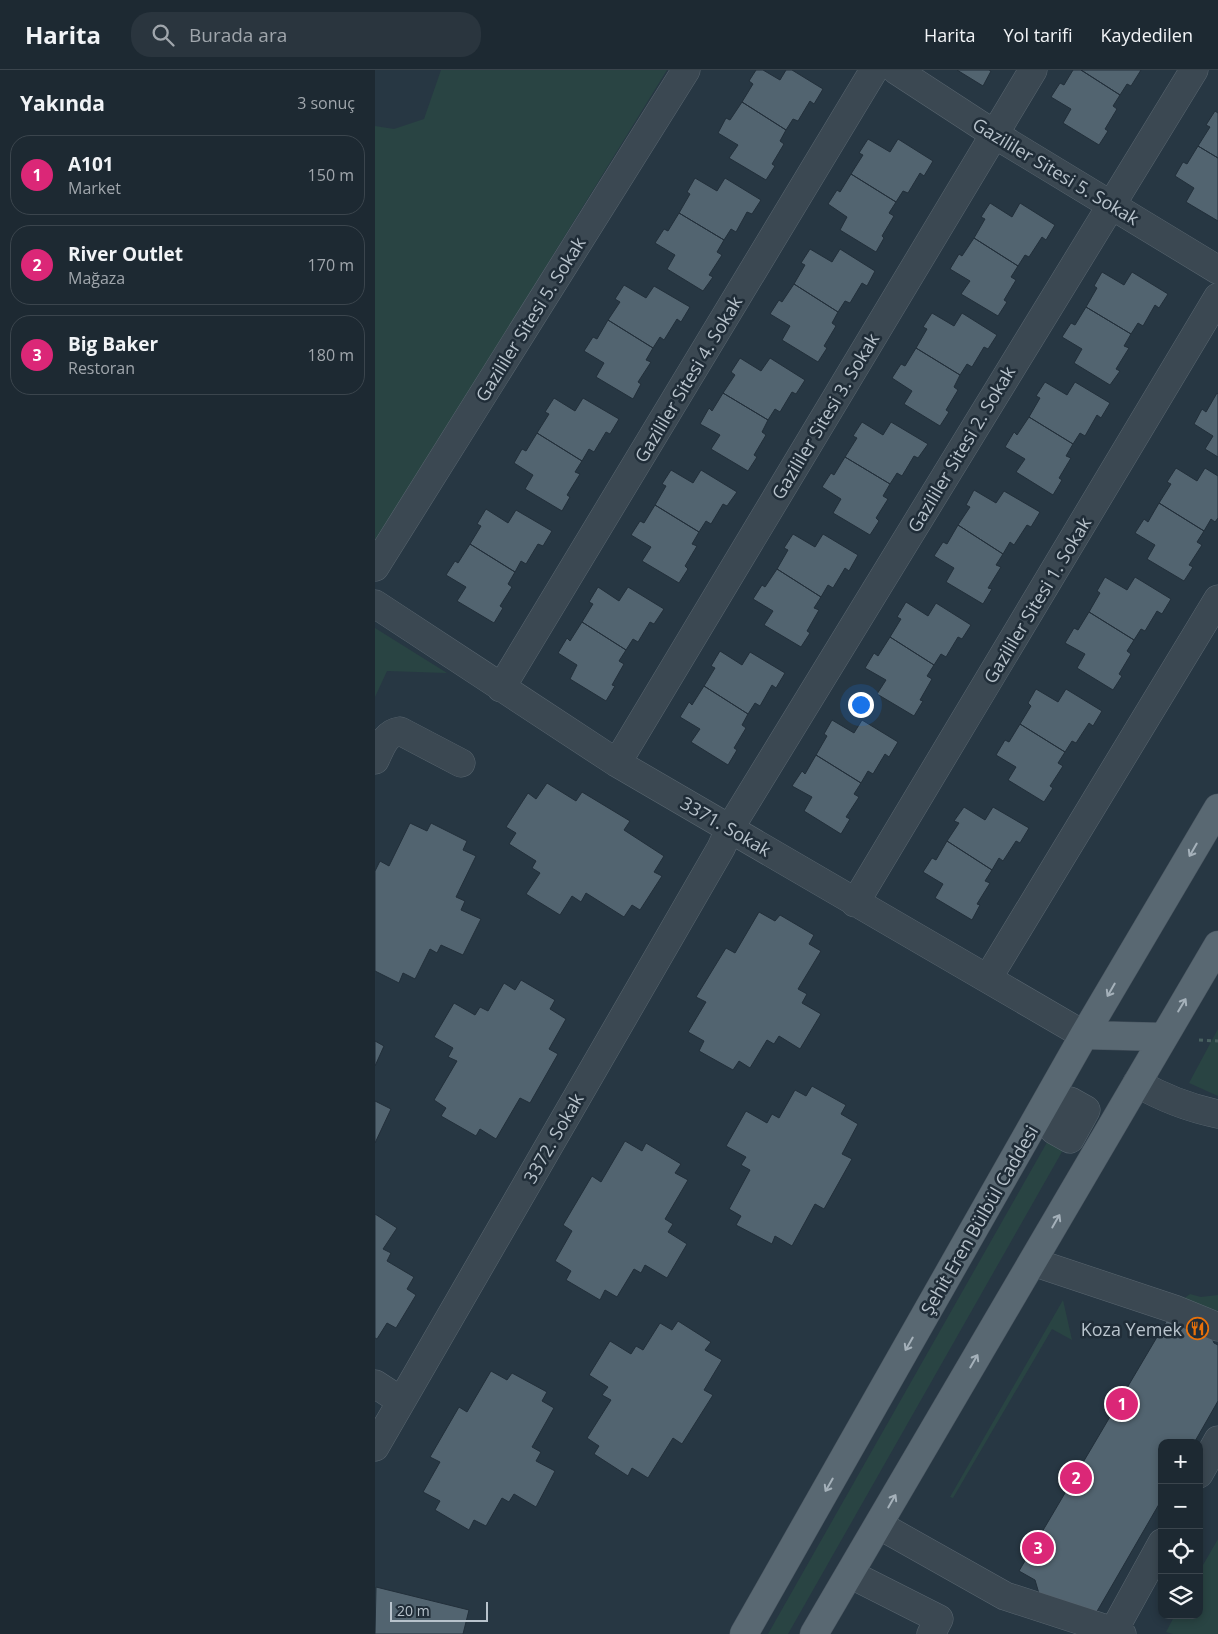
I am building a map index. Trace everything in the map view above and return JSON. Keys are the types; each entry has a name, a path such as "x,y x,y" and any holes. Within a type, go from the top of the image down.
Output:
{"main road":[{"name":"Şehit Eren Bülbül Caddesi","path":"744,1634 1084,1035 1218,808"},
{"path":"814,1634 1163,1037 1215,954"},
{"path":"1084,1035 1163,1037"}],"street":[{"name":"Gazililer Sitesi 5. Sokak","path":"375,567 686,70"},
{"name":"Gazililer Sitesi 4. Sokak","path":"501,688 874,70"},
{"name":"Gazililer Sitesi 5. Sokak","path":"897,70 994,134 1218,270"},
{"name":"Gazililer Sitesi 3. Sokak","path":"617,763 1033,70"},
{"name":"Gazililer Sitesi 2. Sokak","path":"730,828 1110,204 1194,70"},
{"name":"Gazililer Sitesi 1. Sokak","path":"855,903 1218,297"},
{"path":"988,978 1218,599"},
{"name":"3371. Sokak","path":"375,604 617,763 1084,1035"},
{"path":"375,760 387,737 393,732 400,732 461,763"},
{"name":"3372. Sokak","path":"375,1447 721,848 730,828"},
{"path":"1137,1083 1159,1096 1188,1107 1218,1114"},
{"path":"1033,1262 1174,1309 1218,1327"},
{"path":"375,1384 401,1401"},
{"path":"1203,1467 1218,1440"},
{"path":"879,1525 1005,1596 1118,1633 1158,1551"},
{"path":"850,1574 939,1619 931,1634"}],"path":[{"path":"1212,1041 1218,1041"}],"green space":[{"path":"441,70 667,70 375,544 375,126 394,129 424,119"},
{"path":"375,628 447,673 387,671 375,697"},
{"path":"1218,1029 1218,1096 1189,1083"},
{"path":"1054,1130 1067,1143 788,1634 768,1634"},
{"path":"1190,1294 1201,1297 1218,1295 1218,1311 1182,1300"},
{"path":"1063,1300 1072,1340 1052,1329 953,1498 950,1497"},
{"path":"1218,1539 1218,1634 1173,1634 1166,1632 1173,1619 1203,1619 1203,1565"}],"building":[{"path":"756,70 763,70 780,80 786,70 792,70 823,89 814,104 810,101 798,121 793,119 786,130 742,102 753,84 749,81"},
{"path":"957,70 989,70 991,71 983,86"},
{"path":"1073,70 1081,70 1120,95 1113,106 1117,109 1105,129 1108,131 1099,145 1063,123 1071,109 1051,97 1060,83 1064,85"},
{"path":"1081,70 1141,70 1131,86 1127,84 1120,95"},
{"path":"742,102 786,130 780,141 784,144 772,164 775,166 766,180 729,158 738,145 718,133 726,118 730,120"},
{"path":"1215,111 1218,113 1218,158 1198,146 1210,127 1206,125"},
{"path":"868,139 890,152 898,139 933,161 924,176 920,173 908,193 903,191 896,202 851,174 863,155 859,153"},
{"path":"1198,146 1218,158 1218,221 1186,202 1194,188 1175,176 1183,162 1187,164"},
{"path":"851,174 896,202 889,213 894,216 882,236 884,238 876,252 840,230 847,217 828,204 837,190 840,192"},
{"path":"695,178 717,191 725,178 761,200 752,214 747,212 736,232 731,229 724,240 679,213 690,194 687,192"},
{"path":"990,203 1012,217 1020,203 1055,225 1046,240 1042,237 1029,257 1025,255 1018,266 974,238 985,219 981,217"},
{"path":"679,213 724,240 717,252 722,255 709,275 713,277 703,291 667,269 675,255 655,243 664,229 668,231"},
{"path":"974,238 1018,266 1011,277 1016,280 1004,300 1007,302 998,316 961,294 970,281 950,269 959,254 962,256"},
{"path":"810,249 832,262 840,249 875,271 867,286 862,283 850,303 845,301 838,312 794,284 805,265 801,263"},
{"path":"1102,272 1124,285 1132,272 1168,294 1159,308 1155,305 1143,326 1138,323 1131,334 1086,307 1097,288 1094,286"},
{"path":"794,284 838,312 832,323 836,326 824,346 827,348 818,362 782,340 790,326 770,314 779,300 782,302"},
{"path":"624,285 646,298 654,286 690,307 681,322 677,319 664,340 660,337 653,348 608,320 620,302 615,299"},
{"path":"1086,307 1131,334 1124,346 1129,348 1116,369 1120,371 1110,385 1074,363 1082,349 1062,337 1071,323 1075,325"},
{"path":"932,313 954,326 962,313 997,335 988,349 984,347 972,367 967,364 960,375 916,348 927,329 923,327"},
{"path":"608,320 653,348 646,360 651,362 638,382 641,384 633,399 596,377 604,363 584,351 593,337 597,339"},
{"path":"916,348 960,375 954,387 958,390 946,410 949,412 940,426 904,404 912,391 892,378 901,364 905,366"},
{"path":"740,358 761,371 770,358 805,380 796,394 792,392 780,412 775,409 768,420 723,393 735,375 731,372"},
{"path":"1045,382 1067,395 1075,382 1110,403 1101,418 1097,415 1085,436 1080,433 1073,444 1029,417 1040,398 1036,396"},
{"path":"723,393 768,420 762,432 766,435 754,455 757,457 748,471 711,449 720,435 700,424 709,408 712,411"},
{"path":"1217,393 1218,457 1205,449 1213,436 1194,424 1202,409 1206,412"},
{"path":"554,398 575,411 583,398 619,419 610,434 606,432 594,452 589,449 582,461 537,433 549,414 545,412"},
{"path":"1029,417 1073,444 1066,456 1071,458 1059,478 1062,480 1053,495 1016,472 1025,459 1005,447 1014,432 1017,435"},
{"path":"862,422 883,435 891,422 928,444 918,458 914,456 902,476 897,473 890,484 845,457 857,438 853,436"},
{"path":"537,433 582,461 575,472 580,474 567,495 570,497 562,511 525,489 533,475 514,463 522,449 526,451"},
{"path":"845,457 890,484 883,496 888,499 876,518 879,521 870,535 833,513 841,499 822,487 831,473 834,475"},
{"path":"1176,468 1197,481 1205,468 1218,476 1218,518 1215,522 1211,519 1204,531 1159,503 1171,484 1167,482"},
{"path":"671,470 693,483 701,470 737,492 727,506 723,504 711,524 706,521 699,532 655,505 666,486 662,484"},
{"path":"974,490 996,503 1004,491 1040,512 1031,527 1027,525 1014,545 1010,542 1003,554 958,525 970,507 966,505"},
{"path":"1159,503 1204,531 1197,542 1202,545 1189,565 1193,567 1184,581 1147,559 1155,545 1135,533 1144,519 1148,522"},
{"path":"655,505 699,532 692,544 697,546 685,566 688,569 679,583 642,561 651,547 631,535 640,521 644,523"},
{"path":"486,509 508,523 516,510 552,531 543,546 538,544 526,564 521,561 515,572 470,544 481,526 477,524"},
{"path":"958,525 1003,554 996,565 1001,567 988,588 992,589 983,604 946,582 954,568 934,556 943,542 947,544"},
{"path":"793,534 815,547 823,534 858,555 849,571 845,568 833,588 828,585 821,597 777,569 788,550 784,548"},
{"path":"470,544 515,572 508,584 512,587 500,606 503,608 494,623 457,601 466,587 446,575 455,561 458,563"},
{"path":"777,569 821,597 814,608 819,610 807,631 810,633 801,647 764,625 773,611 753,599 762,585 765,587"},
{"path":"1105,577 1127,590 1135,577 1171,599 1162,614 1157,611 1145,631 1141,629 1134,640 1089,612 1100,593 1097,591"},
{"path":"598,587 619,601 628,587 664,609 654,624 650,622 638,642 633,639 626,650 582,622 593,604 589,602"},
{"path":"906,602 928,616 936,603 971,625 962,639 958,637 946,657 941,654 934,665 890,637 901,619 897,617"},
{"path":"1089,612 1134,640 1127,651 1131,654 1119,674 1122,676 1113,690 1077,668 1085,654 1065,643 1074,628 1078,630"},
{"path":"582,622 626,650 619,661 624,664 612,685 615,686 606,701 570,679 577,665 558,653 567,638 570,641"},
{"path":"890,637 934,665 927,676 932,679 920,700 923,701 914,716 877,694 886,680 865,668 874,653 878,656"},
{"path":"720,651 742,665 750,652 785,673 776,688 772,685 760,706 755,703 748,714 704,686 715,668 711,666"},
{"path":"704,686 748,714 742,725 746,728 734,748 737,750 728,765 691,742 700,729 680,717 689,702 692,705"},
{"path":"1036,689 1058,702 1066,689 1102,711 1093,726 1089,723 1076,743 1072,741 1065,752 1020,724 1031,706 1028,703"},
{"path":"832,720 854,733 862,720 898,742 889,757 885,754 873,774 868,771 861,783 816,755 827,736 824,734"},
{"path":"1020,724 1065,752 1058,763 1063,766 1050,786 1053,788 1044,802 1008,780 1016,767 996,755 1005,740 1009,742"},
{"path":"816,755 861,783 854,794 859,797 846,817 850,819 841,834 804,811 812,797 792,786 802,771 805,774"},
{"path":"547,783 576,801 582,792 630,821 624,830 664,856 654,872 662,876 640,910 632,905 624,917 586,893 581,902 572,896 560,915 526,894 540,873 532,868 536,861 509,844 516,833 506,827 528,793 536,799"},
{"path":"964,807 985,820 993,807 1029,828 1020,843 1016,841 1003,861 999,858 992,870 947,841 959,823 954,821"},
{"path":"410,823 427,831 431,823 467,841 463,850 476,856 456,897 465,901 461,910 481,919 463,955 441,945 437,953 430,949 415,979 403,973 399,983 375,971 375,871 380,861 389,866"},
{"path":"947,841 992,870 985,881 990,883 977,904 980,905 972,920 935,898 943,884 923,872 932,858 936,860"},
{"path":"759,912 775,921 780,915 814,935 809,944 821,951 798,989 807,994 802,1003 821,1014 800,1049 779,1036 774,1044 767,1040 750,1068 739,1061 733,1070 699,1051 704,1041 688,1032 706,1002 696,997 726,948 735,953"},
{"path":"521,980 555,1000 550,1009 566,1019 549,1049 558,1054 530,1103 520,1098 496,1139 480,1129 476,1136 441,1116 446,1108 434,1100 457,1061 448,1057 453,1048 434,1037 454,1003 475,1015 480,1007 488,1011 504,983 515,990"},
{"path":"375,1041 384,1046 375,1066"},
{"path":"812,1086 846,1105 841,1114 858,1124 842,1154 852,1159 824,1209 815,1204 792,1246 775,1236 772,1244 736,1225 741,1216 729,1209 750,1170 741,1165 746,1157 726,1146 746,1111 767,1123 772,1114 779,1118 795,1090 806,1096"},
{"path":"375,1101 391,1109 375,1143"},
{"path":"625,1141 642,1151 646,1143 681,1164 675,1173 688,1180 665,1219 673,1224 668,1232 687,1244 667,1278 645,1265 641,1273 634,1269 617,1297 605,1290 600,1300 566,1280 571,1271 555,1261 572,1231 563,1225 592,1176 601,1182"},
{"path":"375,1214 397,1228 383,1249 391,1253 387,1261 414,1277 407,1289 416,1295 396,1328 387,1323 377,1339 375,1338"},
{"path":"1170,1315 1208,1329 1214,1343 1218,1345 1218,1401 1196,1439 1158,1439 1158,1506 1092,1620 1040,1597 1035,1580 1019,1571"},
{"path":"678,1321 711,1342 705,1350 722,1360 704,1390 713,1395 682,1444 673,1438 648,1478 632,1468 628,1476 594,1454 599,1446 587,1438 611,1400 602,1395 608,1387 589,1375 610,1341 631,1354 636,1346 643,1350 660,1323 672,1330"},
{"path":"491,1371 507,1380 512,1373 547,1392 542,1401 554,1408 532,1447 541,1452 536,1461 555,1471 536,1507 514,1494 509,1502 502,1498 486,1526 474,1520 469,1530 435,1510 440,1501 423,1492 440,1462 430,1457 459,1407 467,1412"},
{"path":"376,1587 469,1610 463,1634 375,1634"}],"place":[{"name":"Koza Yemek","path":"1198,1329"},
{"name":"A101","path":"1122,1404"},
{"name":"River Outlet","path":"1076,1478"},
{"name":"Big Baker","path":"1038,1548"}]}
